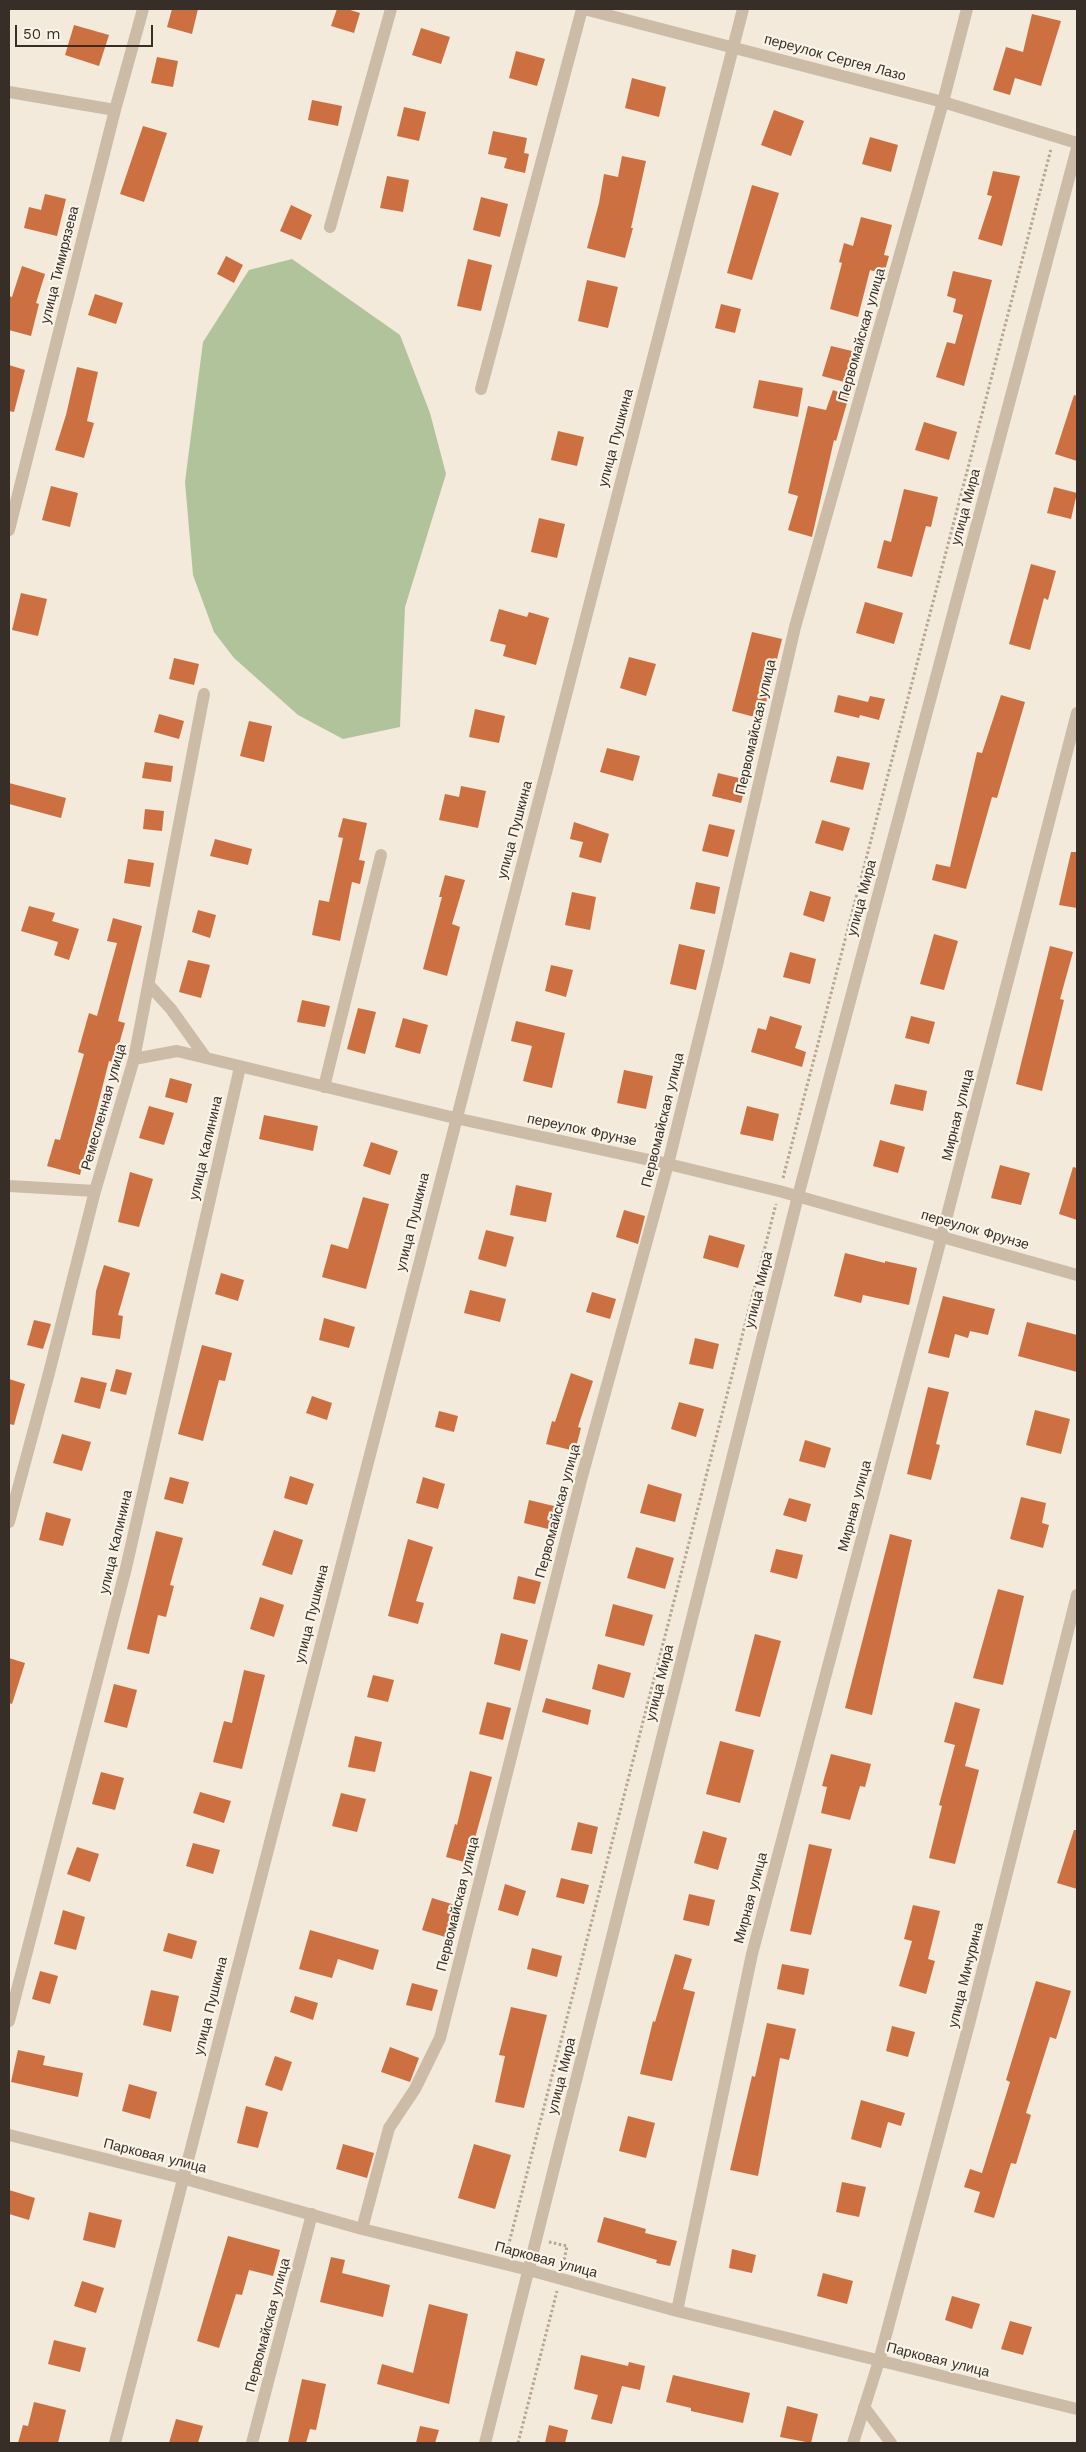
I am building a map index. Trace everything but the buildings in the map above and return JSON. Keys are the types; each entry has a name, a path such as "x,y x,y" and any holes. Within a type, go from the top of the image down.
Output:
{"street":[{"name":"улица Тимирязева","path":"9,530 114,110 142,9"},
{"path":"330,228 391,9"},
{"path":"481,389 583,9"},
{"name":"переулок Сергея Лазо","path":"583,9 733,46 943,102 1077,143"},
{"name":"улица Пушкина","path":"115,2443 455,1118 743,9"},
{"name":"Первомайская улица","path":"362,2229 389,2128 415,2089 440,2038 581,1480 668,1164 717,965 795,627 943,102 967,9"},
{"path":"9,92 114,110"},
{"name":"улица Мира","path":"485,2443 798,1196 1077,148"},
{"name":"Ремесленная улица","path":"9,1522 95,1191 134,1059 204,694"},
{"name":"Мирная улица","path":"677,2311 752,1954 942,1235 1077,713"},
{"path":"324,1087 380,855"},
{"path":"148,985 171,1009 206,1058"},
{"name":"переулок Фрунзе","path":"134,1059 177,1051 455,1118 668,1164 798,1196 942,1235 1077,1275"},
{"name":"улица Калинина","path":"9,2021 126,1568 240,1067"},
{"path":"9,1186 95,1191"},
{"name":"улица Мичурина","path":"853,2443 879,2361 969,2024 1077,1595"},
{"name":"Парковая улица","path":"9,2135 182,2178 362,2229 560,2278 677,2311 1077,2409"},
{"name":"Первомайская улица","path":"252,2443 312,2214"},
{"path":"864,2407 890,2443"}],"path":[{"path":"518,2443 560,2278"}],"green space":[{"path":"292,259 400,335 430,413 446,474 405,607 400,727 343,739 298,715 234,658 214,632 193,575 185,482 203,342 249,270"}]}
